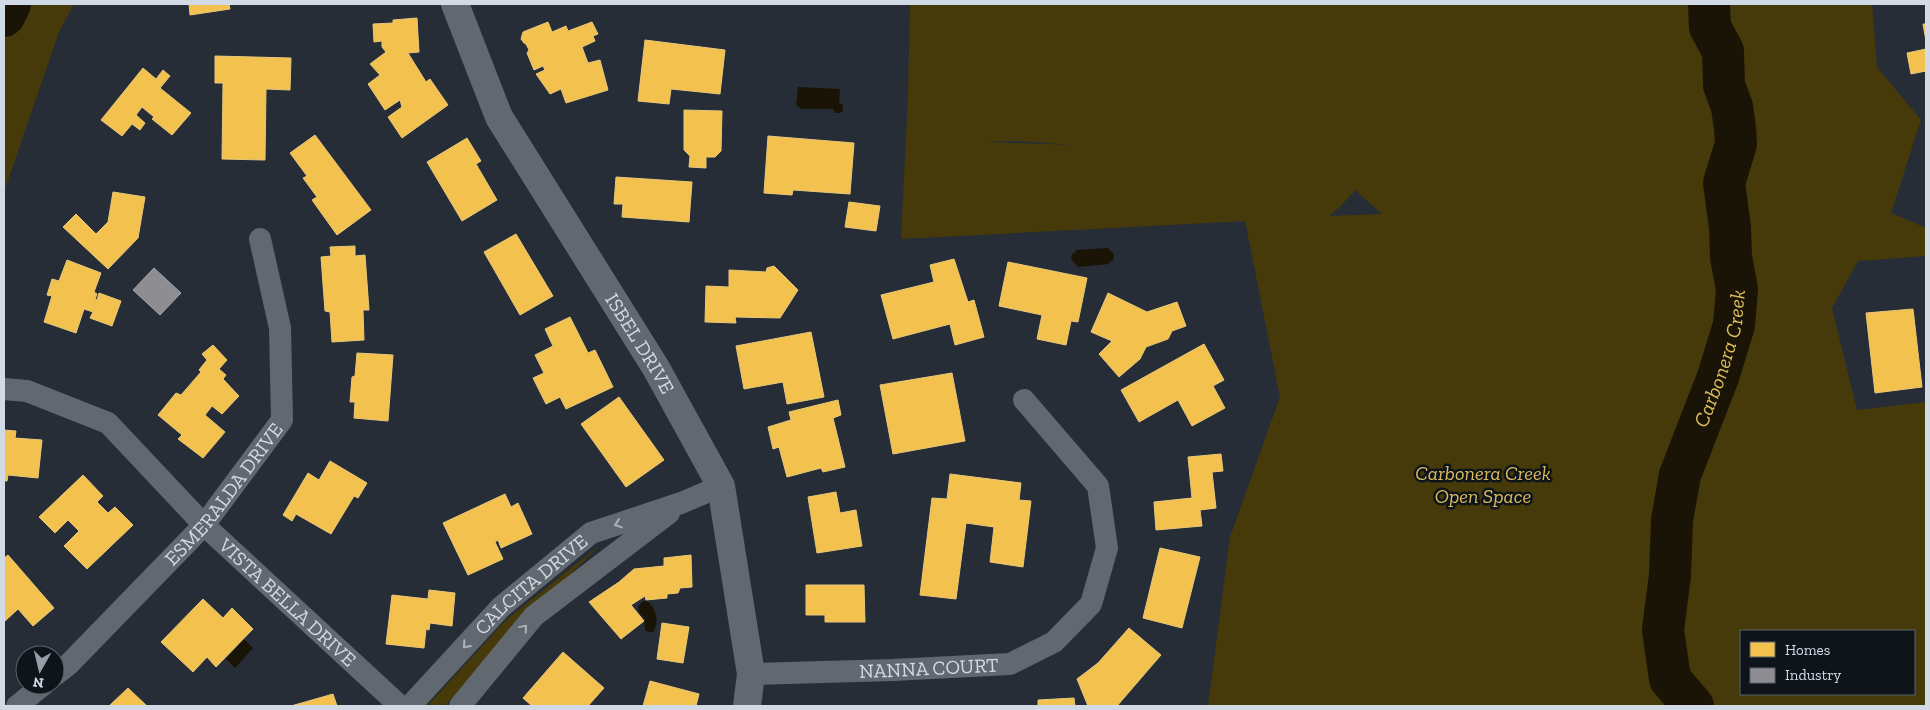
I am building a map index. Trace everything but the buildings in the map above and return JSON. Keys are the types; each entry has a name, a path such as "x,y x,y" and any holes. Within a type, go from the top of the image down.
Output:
{"street":[{"name":"ISBEL DRIVE","path":"455,4 500,117 656,368 722,486 751,674 747,706"},
{"name":"ESMERALDA DRIVE","path":"65,666 204,525 282,420 280,328 260,239"},
{"name":"VISTA BELLA DRIVE","path":"4,389 27,391 108,423 204,525 400,706"},
{"name":"NANNA COURT","path":"751,674 1010,664 1054,642 1091,604 1107,548 1098,486 1024,400"},
{"name":"CALCITA DRIVE","path":"410,706 501,607 591,533 681,503 722,486"},
{"name":"CALCITA DRIVE","path":"460,706 534,616 681,503"},
{"path":"17,706 31,695"}],"green space":[{"path":"4,4 74,4 59,32 4,192"},
{"name":"Carbonera Creek Open Space","path":"910,4 1872,4 1877,67 1921,120 1891,213 1926,228 1926,256 1858,261 1832,308 1857,410 1926,402 1926,706 1208,706 1230,537 1280,397 1245,221 901,239","holes":["1019,141 1073,145 985,142","1355,190 1382,214 1329,216"]},
{"path":"600,545 517,627 445,706 427,706 507,619"}],"shaded area":[{"path":"798,87 840,89 839,103 843,105 843,111 835,113 833,109 801,109 796,105"},
{"path":"1108,248 1114,254 1113,261 1109,262 1109,264 1078,267 1071,259 1072,254 1076,250"},
{"path":"647,601 653,607 657,620 653,632 645,630 644,618 639,613 638,607 642,602"},
{"path":"244,639 253,648 235,668 226,659"}],"waterway":[{"path":"4,16 10,4"},
{"name":"Carbonera Creek","path":"1693,706 1670,679 1663,630 1670,575 1672,520 1680,475 1718,377 1734,325 1737,289 1731,257 1730,227 1724,183 1736,144 1735,128 1732,107 1724,85 1723,51 1710,27 1709,4"}]}
